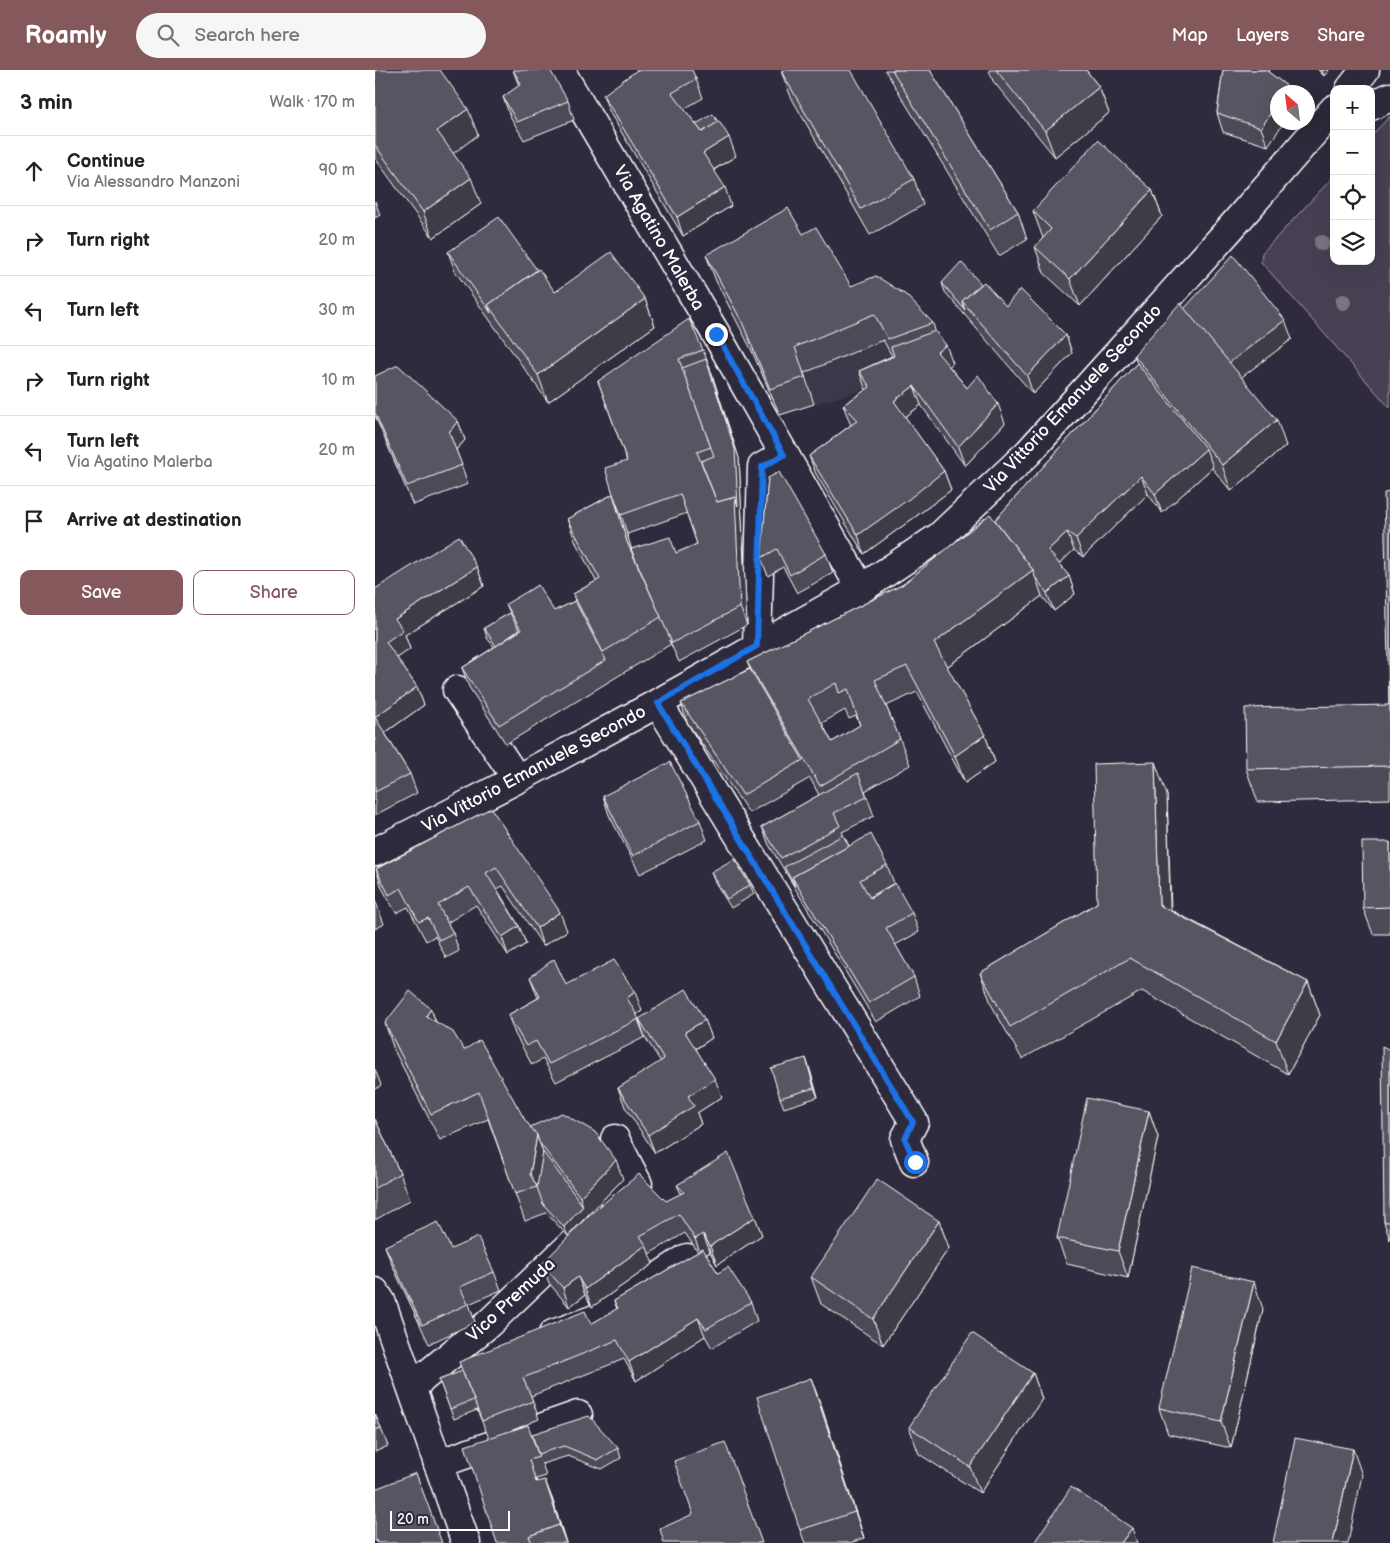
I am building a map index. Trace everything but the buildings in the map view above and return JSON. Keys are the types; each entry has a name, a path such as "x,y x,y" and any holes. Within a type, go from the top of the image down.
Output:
{"street":[{"name":"Via Agatino Malerba","path":"560,70 716,334 861,589"},
{"path":"1354,85 1365,70"},
{"path":"1375,104 1390,97"},
{"name":"Via Vittorio Emanuele Secondo","path":"375,852 517,779 658,703 861,589 939,538 1028,453 1229,230 1324,128"},
{"path":"757,646 762,467 784,455"},
{"path":"457,690 517,779"},
{"path":"658,703 913,1122 905,1139 915,1162"},
{"name":"Vico Premuda","path":"412,1388 488,1324 638,1184 615,1139"},
{"path":"531,1343 595,1319 687,1258"},
{"path":"375,1292 381,1301 467,1543"},
{"path":"412,1388 485,1360"},
{"path":"438,1464 579,1415"}],"shaded area":[{"path":"1390,116 1390,408 1261,262 1262,253 1330,180 1330,265 1375,265 1375,132"},
{"path":"854,301 942,349 865,389 780,415 751,349"}],"route":[{"path":"716,334 784,455 762,467 757,646 658,703 913,1122 905,1139 915,1162"}]}
